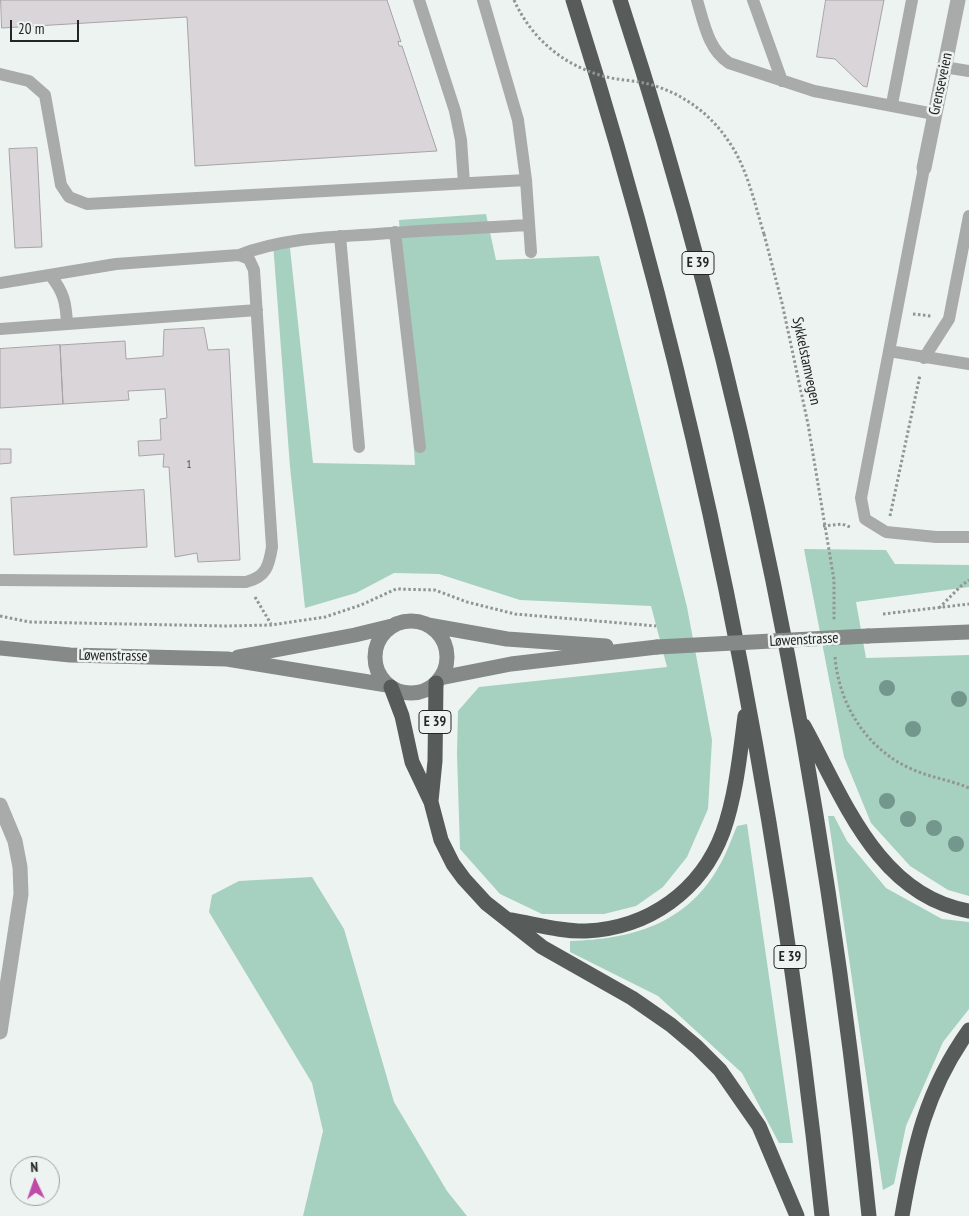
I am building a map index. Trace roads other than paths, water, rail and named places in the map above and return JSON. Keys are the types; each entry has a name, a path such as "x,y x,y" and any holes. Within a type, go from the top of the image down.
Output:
{"highway":[{"name":"E 39","path":"573,0 626,180 673,355 697,455 747,700 796,992 822,1216"},
{"name":"E 39","path":"620,0 681,198 762,529 817,818 858,1110 869,1216"},
{"name":"E 39","path":"431,802 435,761 438,680"},
{"name":"E 39","path":"389,686 402,716 412,762 431,802 441,840 453,864 475,892 542,947 632,998 671,1025 720,1070 759,1126 797,1216"},
{"name":"E 39","path":"508,920 569,930 606,929 644,918 679,897 706,867 722,833 732,796 747,700"},
{"name":"E 39","path":"798,714 856,822 880,859 910,886 929,898 947,906 969,911"},
{"path":"902,1216 914,1146 924,1117 937,1086 969,1030"}],"main road":[{"path":"410,621 428,625 436,631 446,649 445,669 438,680 419,692 400,692 389,686 378,670 375,654 384,633 393,626 410,621"},
{"name":"Løwenstrasse","path":"428,625 507,639 640,648"},
{"name":"Løwenstrasse","path":"227,659 355,636 393,626"},
{"name":"Løwenstrasse","path":"438,680 511,664 640,648 969,632"},
{"name":"Løwenstrasse","path":"0,648 70,655 227,659 389,686"}],"street":[{"name":"Grenseveien","path":"924,168 958,0"},
{"path":"0,805 15,841 20,867 21,894 0,1032"}],"lane":[{"path":"419,0 455,111 461,140 464,183"},
{"path":"482,0 518,120 526,180 531,252"},
{"path":"697,0 711,42 719,56 729,63 814,91 892,104 934,114"},
{"path":"753,0 782,81"},
{"path":"892,104 912,0"},
{"path":"944,68 969,71"},
{"path":"0,74 29,81 45,95 61,185 69,197 87,204 526,180"},
{"path":"924,168 861,498 865,518 886,532 936,537 969,537"},
{"path":"924,358 949,319 969,216"},
{"path":"0,283 116,264 239,256 266,245 340,236 529,225"},
{"path":"395,232 420,448"},
{"path":"340,236 359,447"},
{"path":"0,580 246,582 264,573 270,564 272,547 254,265 249,259 239,256"},
{"path":"50,275 62,289 66,301 67,324"},
{"path":"0,329 257,310"},
{"path":"889,351 969,364"}]}
